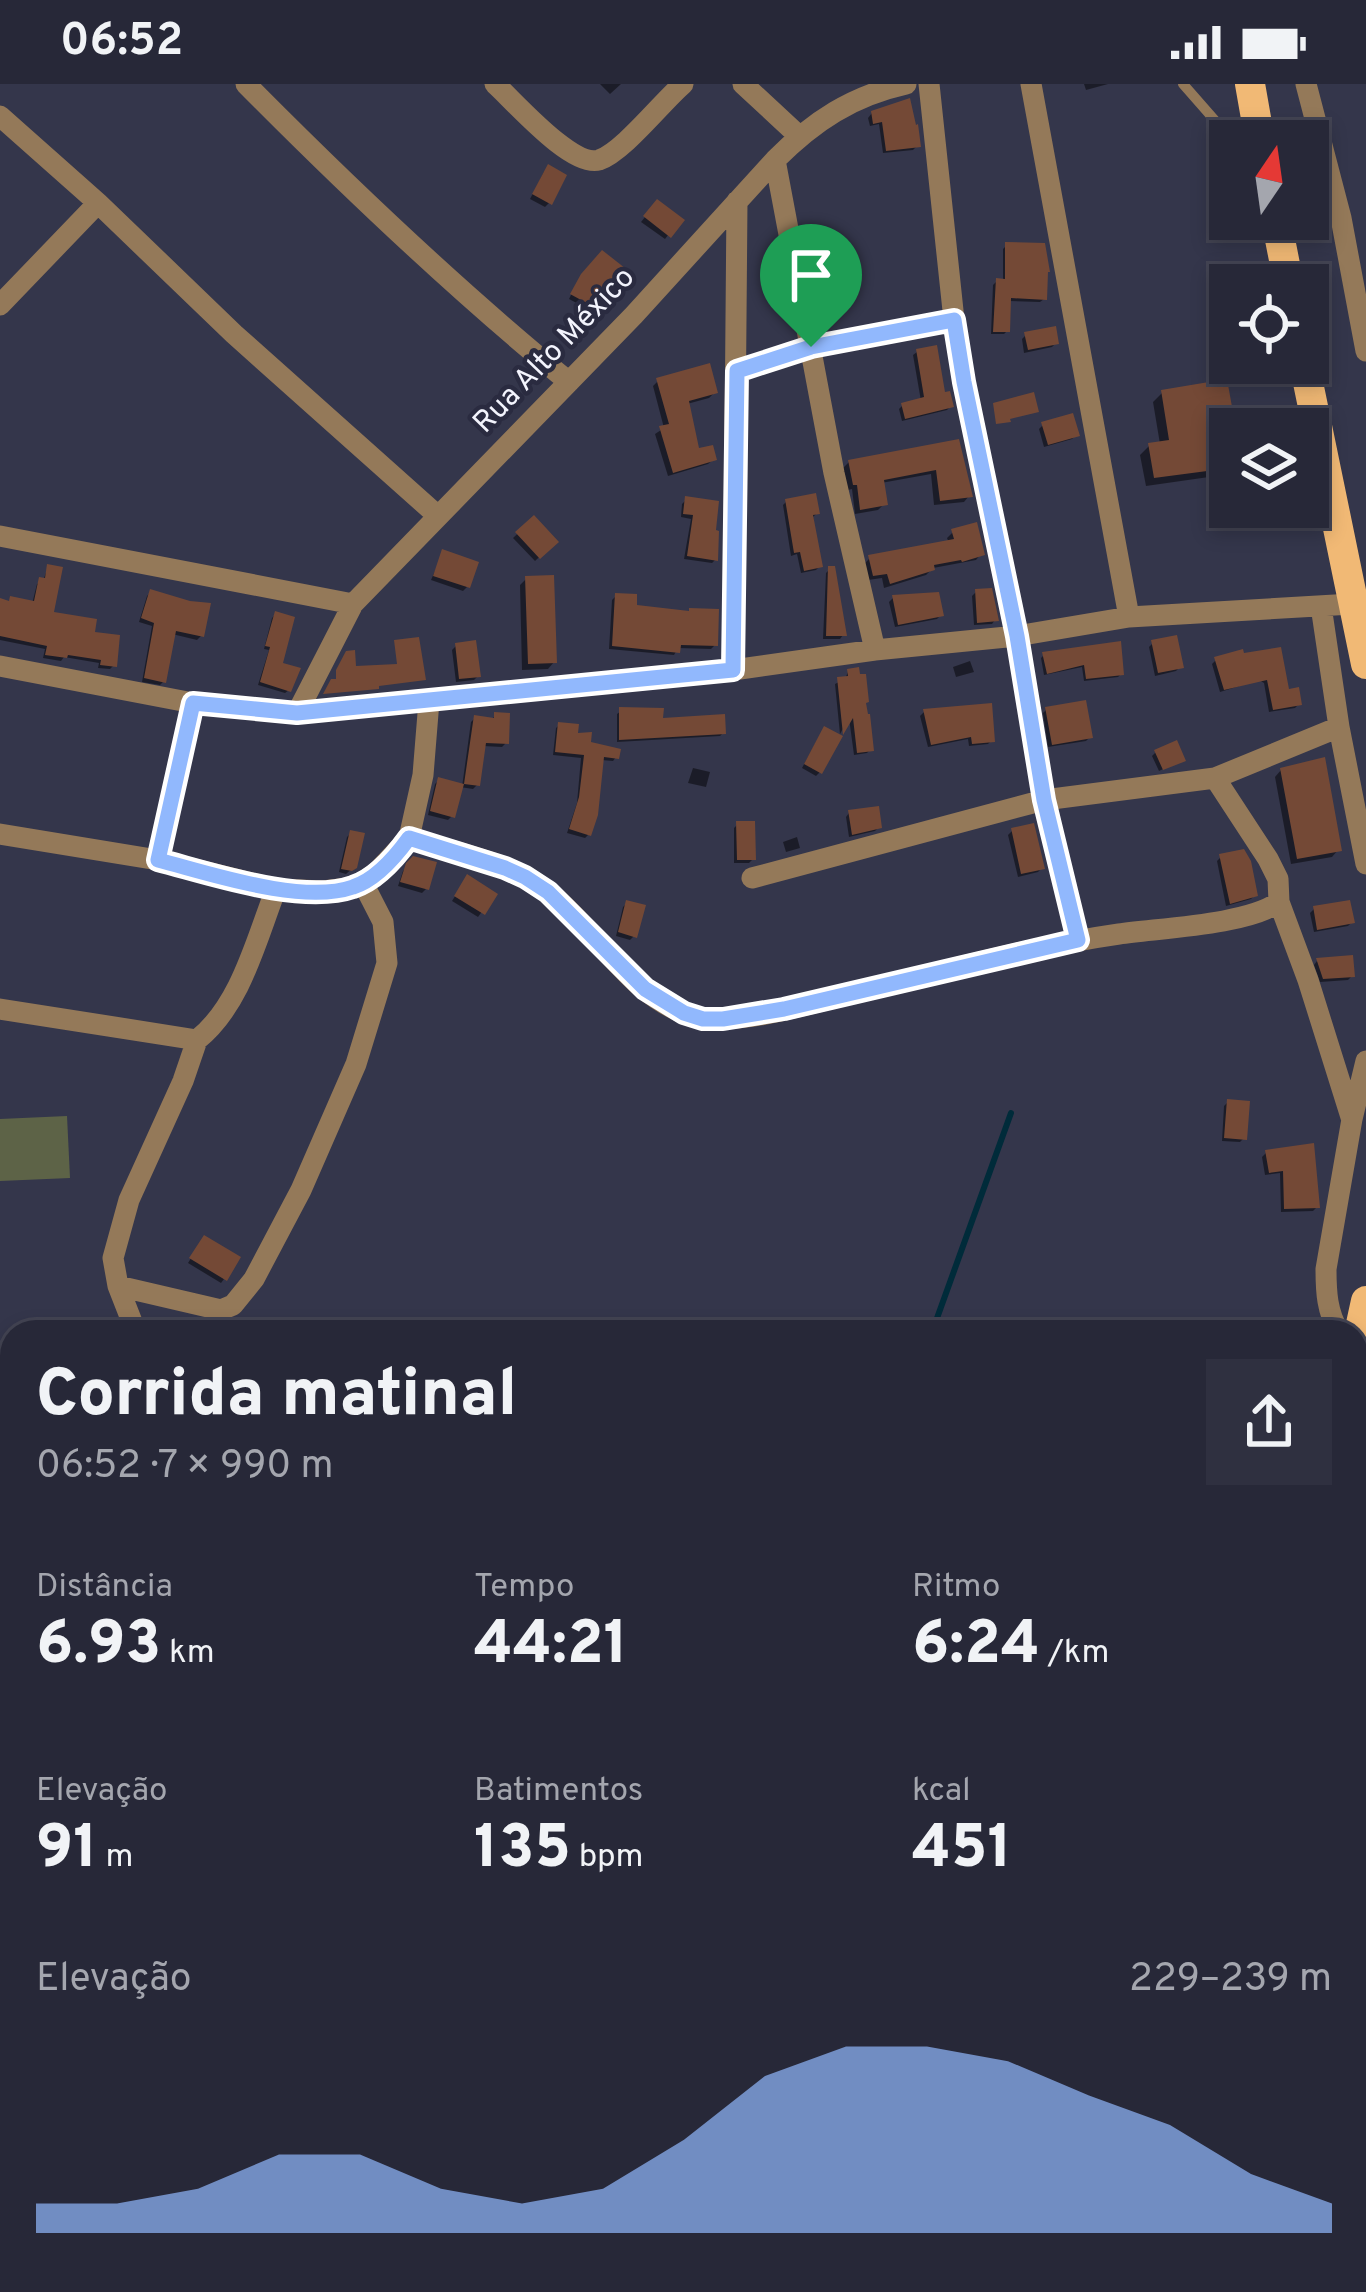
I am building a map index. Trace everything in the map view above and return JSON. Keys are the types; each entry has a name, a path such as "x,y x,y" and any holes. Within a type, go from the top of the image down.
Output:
{"main road":[{"path":"1250,84 1257,120"},
{"path":"1307,384 1337,605 1366,664"}],"street":[{"path":"246,84 483,312 569,382"},
{"path":"495,84 563,149 590,161 604,157 630,136 683,84"},
{"path":"743,84 799,136"},
{"name":"Rua Alto México","path":"297,713 353,604 569,382 775,160 799,136 852,101 906,84"},
{"path":"929,84 964,382 1017,636 1044,800 1078,940"},
{"path":"1031,84 1129,617"},
{"path":"1306,84 1341,218 1366,350"},
{"path":"0,116 438,516"},
{"path":"775,160 834,473 874,650"},
{"path":"733,670 737,201"},
{"path":"0,305 98,203"},
{"path":"1341,218 1366,227"},
{"path":"1355,301 1366,276"},
{"path":"737,371 811,347 954,320"},
{"path":"0,536 353,604"},
{"path":"0,666 193,703 297,713 733,670 1017,636 1129,617 1337,605 1339,727 1366,864"},
{"path":"0,834 158,860 276,889 346,890 377,872 409,838 423,775 429,701"},
{"path":"158,860 193,703"},
{"path":"752,878 1044,800 1215,778 1339,727"},
{"path":"1215,778 1278,879 1279,902 1358,1102"},
{"path":"409,838 525,877 548,892 645,989 703,1019 784,1009 1078,940 1258,913 1279,902"},
{"path":"118,1286 221,1310 233,1305 254,1280 301,1190 346,1085 387,963 383,922 363,883"},
{"path":"131,1320 113,1258 129,1200 183,1081 196,1040 213,1027 239,982 276,889"},
{"path":"0,1009 196,1040"},
{"path":"1333,1320 1327,1269 1366,1060"}],"lane":[{"path":"1183,84 1215,120"}],"green space":[{"path":"67,1116 70,1178 0,1181 0,1119"}],"building":[{"path":"910,98 921,147 886,151 882,122 873,124 871,111"},
{"path":"548,164 567,175 552,205 532,194"},
{"path":"657,199 685,220 671,238 643,216"},
{"path":"1005,242 1045,243 1050,272 1047,300 1011,298 1010,332 993,332 996,278 1005,279"},
{"path":"602,250 630,272 605,313 570,294"},
{"path":"1056,326 1059,344 1028,350 1024,332"},
{"path":"937,345 945,392 950,391 954,407 905,419 901,403 924,397 916,349"},
{"path":"710,363 718,393 689,401 699,448 713,445 717,460 673,473 659,426 669,424 656,378"},
{"path":"1209,382 1228,384 1232,408 1209,408 1209,471 1154,478 1148,443 1169,440 1161,390"},
{"path":"1034,392 1039,412 996,424 993,403"},
{"path":"1073,413 1080,436 1048,445 1041,422"},
{"path":"959,439 973,497 940,501 936,470 884,480 888,505 860,510 848,460"},
{"path":"816,493 820,514 813,515 823,567 804,571 800,552 794,553 785,499"},
{"path":"685,496 719,501 718,561 687,556 693,515 683,514"},
{"path":"534,515 559,542 540,559 515,532"},
{"path":"977,522 985,555 934,565 935,570 890,584 887,574 873,576 868,555 954,539 951,529"},
{"path":"442,549 479,562 470,588 433,576"},
{"path":"47,564 63,567 54,612 97,619 95,632 120,635 117,667 100,665 101,660 45,655 47,646 0,636 0,598 34,601"},
{"path":"828,566 835,566 847,636 826,636"},
{"path":"554,575 557,663 528,664 525,576"},
{"path":"992,588 999,621 977,623 975,589"},
{"path":"150,589 211,603 204,637 176,631 166,683 144,678 154,623 141,618"},
{"path":"939,592 944,616 898,625 892,595"},
{"path":"615,593 637,594 637,605 719,609 718,646 681,645 680,653 612,646"},
{"path":"275,611 295,617 283,663 301,668 291,692 260,682"},
{"path":"1177,635 1184,668 1158,673 1151,640"},
{"path":"419,637 426,680 323,694 331,679 336,679 346,651 355,650 356,666 397,664 394,640"},
{"path":"476,640 481,677 459,679 455,643"},
{"path":"1121,641 1124,675 1086,679 1084,665 1047,674 1042,652"},
{"path":"1281,647 1289,689 1299,687 1302,705 1273,710 1267,680 1224,690 1214,657 1243,649 1244,653"},
{"path":"859,667 860,674 866,674 874,751 857,753 853,718 843,735 837,677 848,676 847,669"},
{"path":"1086,700 1093,738 1052,745 1045,707"},
{"path":"992,703 995,742 972,744 971,737 931,745 923,709"},
{"path":"619,707 664,708 663,718 725,714 726,734 619,740"},
{"path":"494,712 510,713 509,744 486,743 480,786 464,784 474,715 494,718"},
{"path":"558,722 579,724 578,733 592,732 591,742 621,749 619,759 604,757 591,836 569,829 584,755 555,752"},
{"path":"824,726 843,736 822,774 804,764"},
{"path":"1177,740 1186,761 1163,770 1154,750"},
{"path":"1325,757 1342,851 1297,859 1280,768"},
{"path":"438,777 464,784 455,818 430,811"},
{"path":"879,806 882,828 852,835 848,810"},
{"path":"736,821 755,821 756,860 737,860"},
{"path":"1034,823 1045,869 1021,874 1011,828"},
{"path":"350,830 365,833 357,868 352,871 341,869"},
{"path":"1244,849 1258,896 1230,904 1219,854"},
{"path":"413,856 437,862 429,890 400,882"},
{"path":"467,874 498,894 485,915 454,896"},
{"path":"626,900 646,905 637,938 618,932"},
{"path":"1350,900 1355,923 1317,930 1313,906"},
{"path":"1353,955 1355,977 1323,979 1316,958"},
{"path":"1227,1099 1250,1101 1247,1140 1224,1138"},
{"path":"1314,1143 1320,1208 1284,1209 1283,1171 1269,1173 1265,1150"},
{"path":"204,1235 241,1257 227,1281 189,1258"}],"waterway":[{"path":"936,1320 1011,1113"}],"route":[{"path":"954,320 1017,636 1044,800 1078,940 784,1009 712,1020 684,1013 645,989 548,892 525,877 409,838 377,872 346,890 276,889 158,860 193,703 297,713 733,670 737,371 811,347 954,320"}]}
